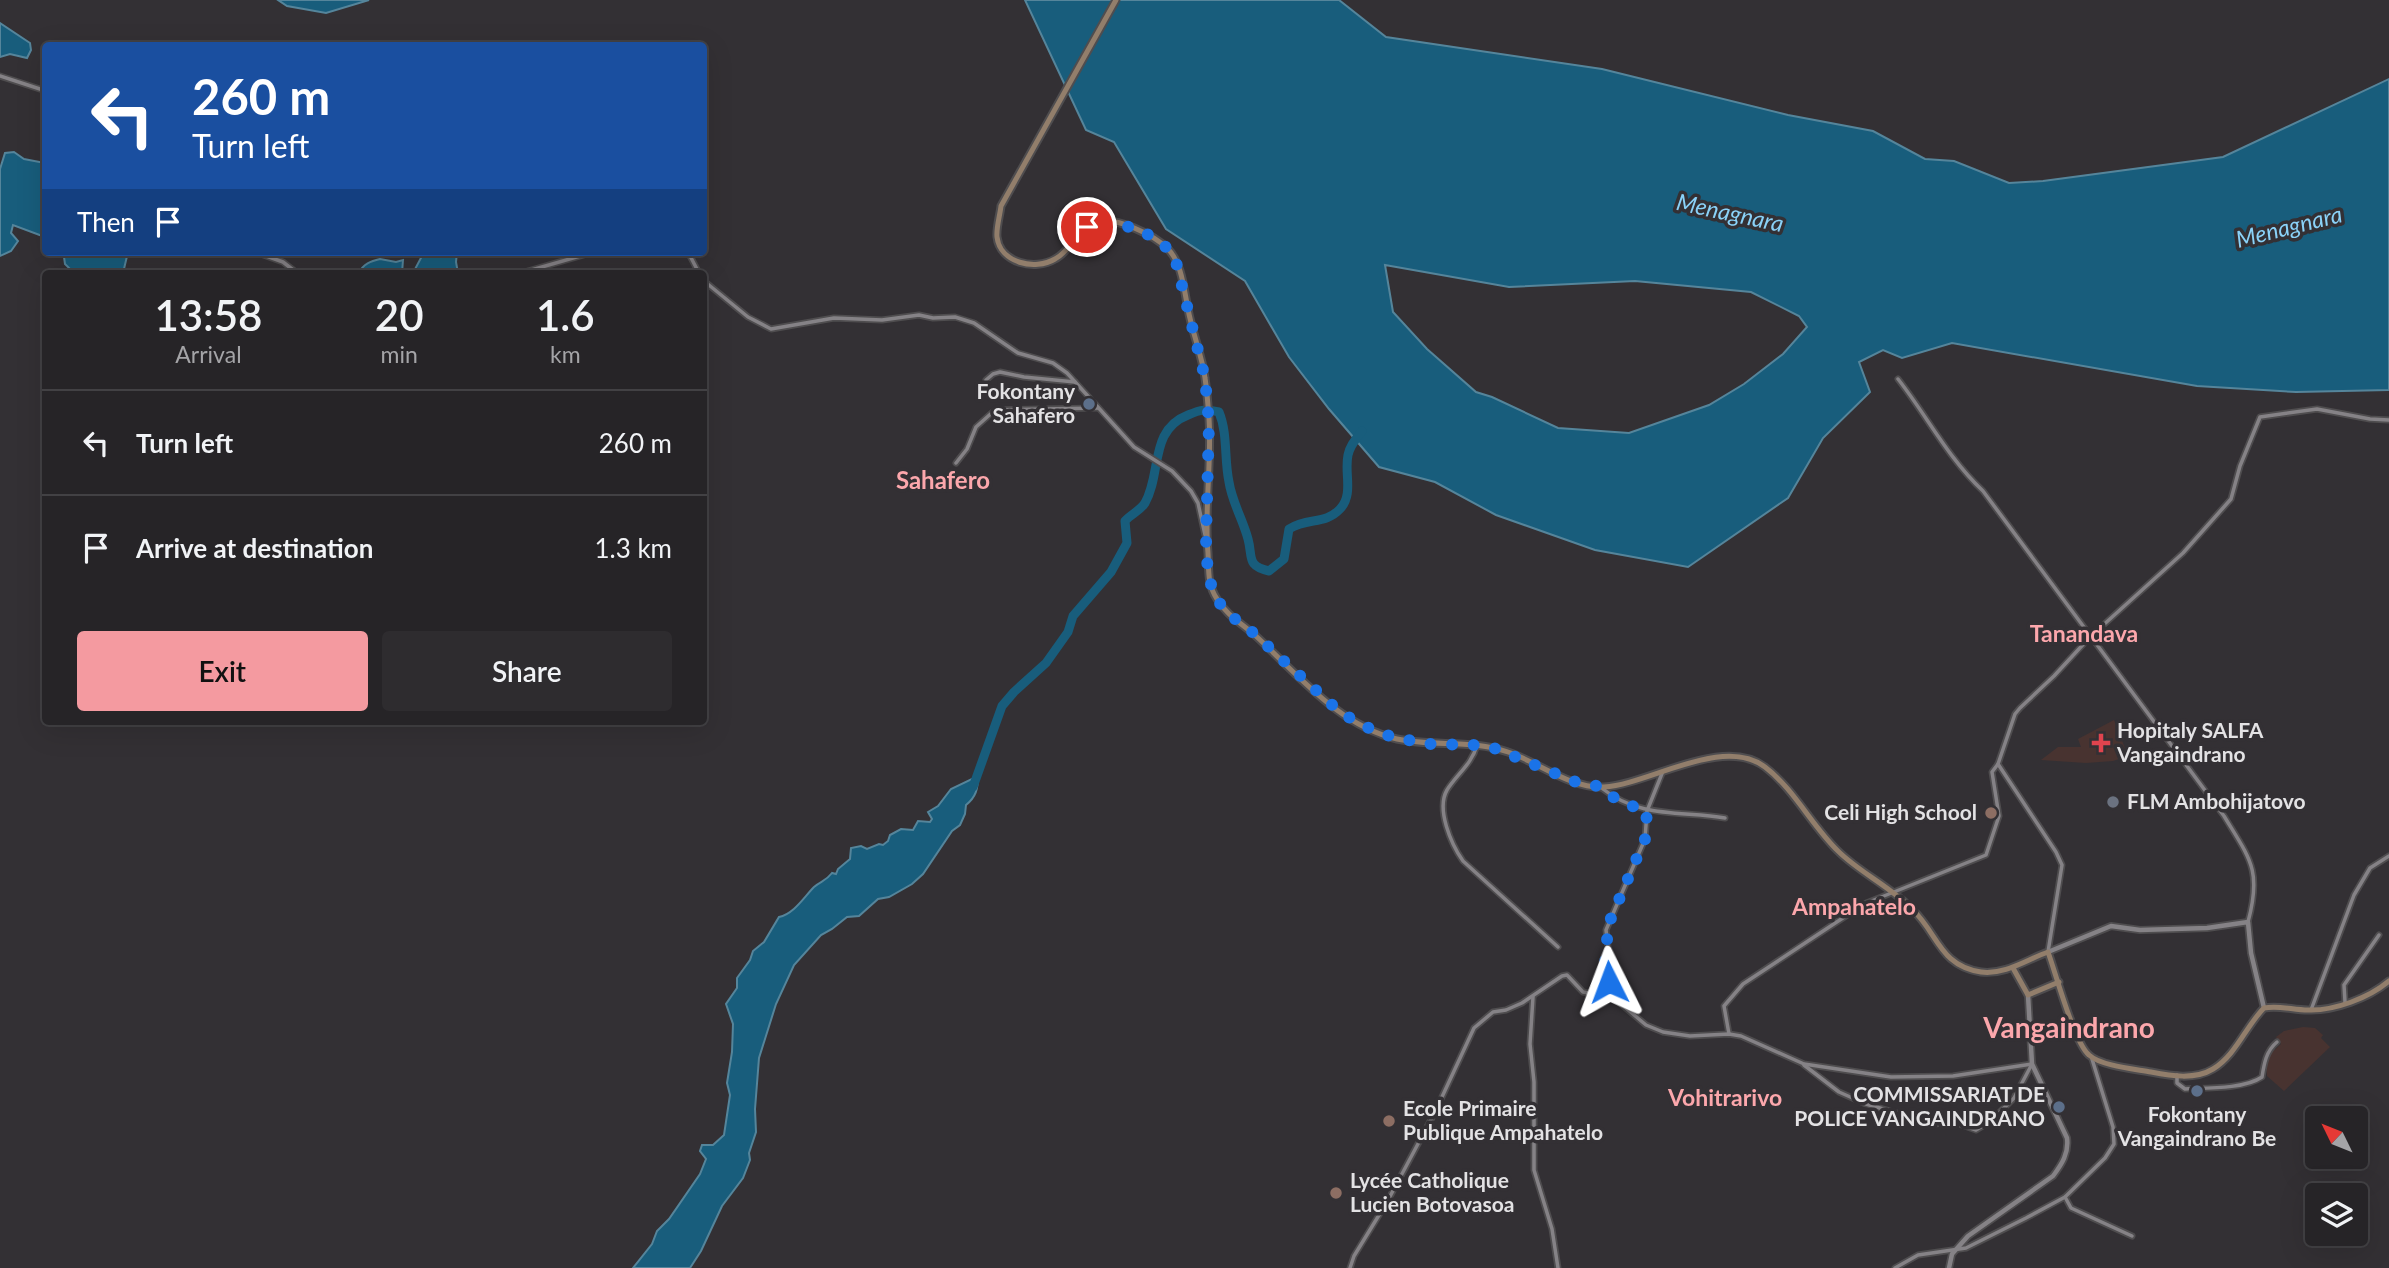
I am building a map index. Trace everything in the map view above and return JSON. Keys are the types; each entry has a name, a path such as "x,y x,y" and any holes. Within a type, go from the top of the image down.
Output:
{"main road":[{"path":"1116,0 1001,206 997,237 1008,256 1021,264 1036,265 1055,259 1087,227 1098,221 1140,229 1170,250 1181,274 1205,378 1209,423 1206,540 1210,586 1227,613 1250,630 1341,713 1393,738 1425,744 1477,745 1509,752 1576,782 1602,787 1725,756 1736,755 1753,760 1775,777 1841,855 1894,892 1918,914 1944,954 1956,963 1967,969 1984,972 2013,968 2019,962 2048,952 2069,1015 2086,1051 2092,1057 2127,1068 2177,1075 2202,1074 2231,1053 2264,1008 2272,1006 2311,1010 2345,1003 2371,993 2389,981"},
{"path":"2013,968 2028,995 2059,982"}],"street":[{"path":"0,76 42,90"},
{"path":"266,256 283,262 293,270"},
{"path":"531,270 580,256"},
{"path":"707,283 748,317 771,329 834,318 882,320 919,315 933,318 955,317 974,323 1018,354 1053,363 1068,373 1133,447 1172,471 1191,491 1198,503 1206,540"},
{"path":"986,380 1000,372 1076,383"},
{"path":"1898,379 1917,402 1930,428 1953,459 1983,491 2224,816 2252,863 2253,904 2248,922 2251,953 2264,1008"},
{"path":"956,463 967,449 976,427 995,410 1098,408"},
{"path":"1729,1034 1724,1006 1743,984 1864,904 1986,855 1999,816 1992,772 1998,764 2015,714 2090,636 2183,553 2219,515 2231,499 2240,466 2260,417 2317,409 2389,420"},
{"path":"1477,745 1474,755 1448,789 1442,802 1451,844 1463,861 1558,947"},
{"path":"1998,764 2062,865 2048,952"},
{"path":"1614,998 1604,967 1608,947 1606,930 1645,839 1647,811 1664,770"},
{"path":"1602,787 1618,801 1647,811 1724,818"},
{"path":"2311,1010 2354,895 2370,868 2389,856"},
{"path":"2048,952 2111,926 2140,930 2207,928 2248,922"},
{"path":"2345,1003 2344,985 2379,935"},
{"path":"1350,1268 1354,1256 1387,1202 1435,1112 1474,1028 1493,1012 1506,1010 1533,997 1562,976 1567,975 1583,992 1614,998 1646,1025 1663,1032 1690,1036 1741,1036 1804,1064 1839,1092 1866,1104 1935,1124 1951,1121 1976,1130 1990,1121 2014,1098 2032,1064"},
{"path":"1949,1268 1955,1251 1968,1236 2053,1176 2062,1164 2068,1147 2067,1138 2032,1064 2028,995"},
{"path":"1533,997 1530,1044 1534,1082 1534,1170 1552,1229 1558,1268"},
{"path":"2177,1075 2177,1083 2185,1089 2260,1080 2264,1061 2271,1047 2277,1042"},
{"path":"1895,1268 1919,1255 1966,1248 2065,1197 2105,1158 2114,1144 2113,1127 2092,1057"},
{"path":"1804,1064 1891,1077 1953,1076 2032,1064"},
{"path":"2065,1197 2071,1208 2132,1236"}],"shaded area":[{"name":"Hopitaly SALFA Vangaindrano","path":"2114,720 2128,756 2113,761 2086,763 2041,760 2058,747 2081,747 2078,739"},
{"path":"2303,1027 2315,1028 2330,1047 2284,1091 2267,1076 2266,1062 2281,1044 2276,1037 2284,1031"}],"water":[{"path":"278,0 369,0 326,13 287,6"},
{"name":"Menagnara","path":"1025,0 1339,0 1386,37 1602,69 1788,115 1873,131 1925,159 1954,161 2009,183 2043,181 2223,157 2389,79 2389,390 2296,392 2197,386 1952,343 1902,358 1883,350 1859,362 1870,392 1823,438 1788,498 1688,567 1595,550 1496,515 1435,482 1379,467 1289,357 1245,281 1166,229 1114,142 1086,130","holes":["1385,265 1509,287 1635,281 1751,292 1799,316 1807,327 1783,354 1744,384 1709,405 1629,433 1558,428 1476,392 1427,349 1393,312"]},
{"path":"0,23 30,43 31,50 27,58 10,54 0,57"},
{"path":"14,152 24,159 42,162 42,236 13,225 11,233 18,241 11,251 0,256 0,169 5,153"},
{"path":"127,256 124,270 72,270 65,264 64,257"},
{"path":"422,256 457,256 457,270 415,270"},
{"path":"380,259 396,262 403,260 402,270 361,270 368,263"},
{"path":"978,776 976,792 966,805 960,825 952,831 923,874 912,884 889,897 878,899 859,916 847,917 821,935 794,965 776,1004 759,1058 756,1132 749,1153 750,1160 743,1178 722,1206 690,1268 633,1268 700,1174 706,1159 700,1151 702,1145 713,1145 724,1135 730,1095 727,1083 733,1024 726,1004 737,988 737,978 753,951 764,942 779,917 794,909 814,887 832,873 836,874 850,859 851,848 861,846 867,849 883,845 890,835 901,829 913,830 918,821 930,822 932,819 928,812 938,806 951,789"}],"waterway":[{"path":"973,787 1002,706 1046,663 1068,632 1073,616 1111,572 1127,543 1125,521 1145,503 1162,442 1167,431 1176,422 1200,411 1219,412 1224,429 1230,489 1246,532 1252,560 1257,566 1269,571 1284,559 1289,529 1328,517 1344,503 1348,490 1348,455 1362,431"}],"place":[{"name":"Fokontany Sahafero","path":"1089,404"},
{"name":"Hopitaly SALFA Vangaindrano","path":"2101,743"},
{"name":"FLM Ambohijatovo","path":"2113,802"},
{"name":"Celi High School","path":"1991,813"},
{"name":"Fokontany Vangaindrano Be","path":"2197,1091"},
{"name":"COMMISSARIAT DE POLICE VANGAINDRANO","path":"2059,1107"},
{"name":"Ecole Primaire Publique Ampahatelo","path":"1389,1121"},
{"name":"Lycée Catholique Lucien Botovasoa","path":"1336,1193"}],"district":[{"name":"Sahafero","path":"943,481"},
{"name":"Tanandava","path":"2084,634"},
{"name":"Ampahatelo","path":"1854,907"},
{"name":"Vangaindrano","path":"2069,1028"},
{"name":"Vohitrarivo","path":"1725,1098"}],"route":[{"path":"1087,227 1098,221 1105,221 1140,229 1170,250 1181,274 1205,378 1209,423 1206,540 1208,576 1216,598 1227,613 1250,630 1322,698 1355,722 1378,733 1425,744 1477,745 1509,752 1576,782 1602,787 1618,801 1647,811 1645,839 1606,930 1608,947 1604,967 1609,982"}]}
